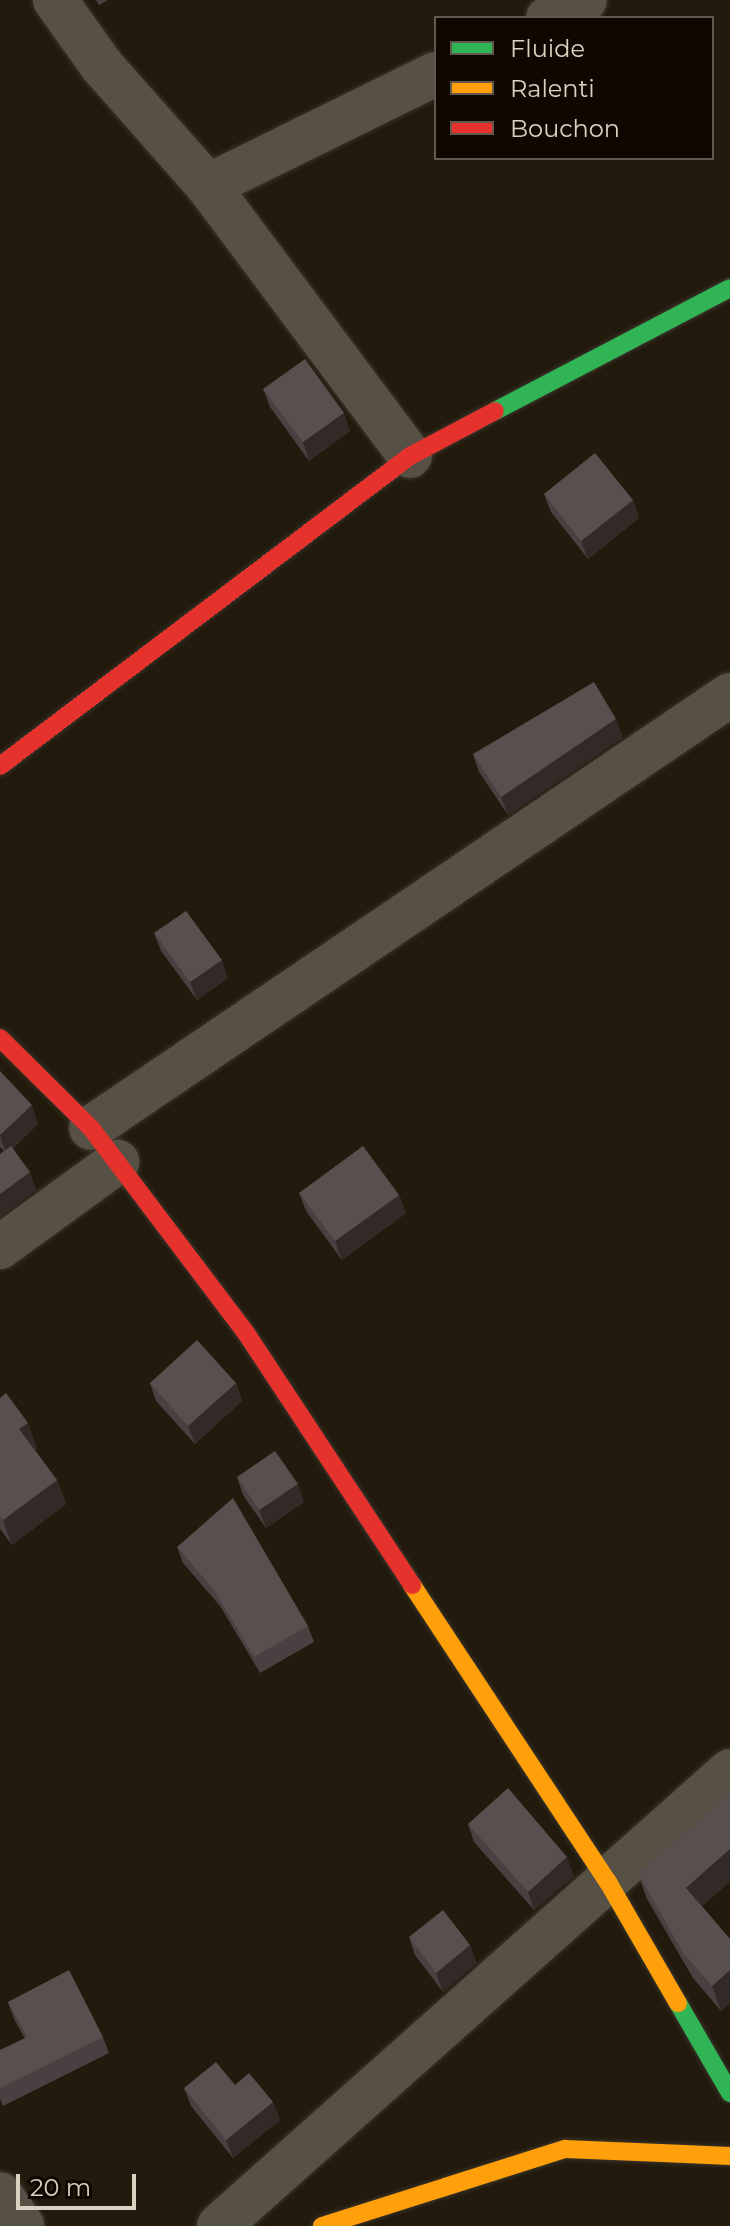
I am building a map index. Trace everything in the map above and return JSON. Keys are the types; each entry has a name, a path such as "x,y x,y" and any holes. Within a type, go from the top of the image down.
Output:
{"street":[{"path":"55,0 102,66 208,186 410,456"},
{"path":"552,16 585,0"},
{"path":"208,186 434,75"},
{"path":"0,766 410,456 730,288"},
{"path":"91,1128 730,695"},
{"path":"0,1038 91,1128 246,1333 608,1882 730,2093"},
{"path":"0,1247 117,1162"},
{"path":"219,2226 730,1771"},
{"path":"322,2226 565,2149 730,2156"},
{"path":"0,2194 22,2226"}],"building":[{"path":"305,359 344,413 303,442 263,389"},
{"path":"595,453 633,500 581,541 544,494"},
{"path":"594,682 616,719 501,797 473,754"},
{"path":"186,911 222,960 190,982 154,933"},
{"path":"0,1071 32,1105 0,1135"},
{"path":"11,1146 30,1172 0,1194 0,1154"},
{"path":"363,1146 399,1195 335,1241 299,1193"},
{"path":"197,1340 236,1383 188,1426 150,1383"},
{"path":"6,1393 28,1423 19,1429 57,1480 3,1520 0,1516 0,1398"},
{"path":"275,1451 298,1484 259,1510 237,1477"},
{"path":"233,1498 308,1626 254,1657 214,1590 177,1547"},
{"path":"508,1788 567,1857 528,1892 468,1824"},
{"path":"730,1794 730,1849 686,1888 730,1939 730,1970 712,1986 684,1954 638,1874"},
{"path":"443,1910 470,1945 436,1973 409,1937"},
{"path":"69,1970 103,2037 0,2088 0,2050 27,2037 8,2002"},
{"path":"216,2062 235,2085 249,2073 273,2102 226,2140 184,2088"}],"traffic: fast":[{"path":"495,411 730,288"},
{"path":"678,2003 730,2093"}],"traffic: slow":[{"path":"412,1585 608,1882 678,2003"},
{"path":"322,2226 565,2149 730,2156"}],"traffic: jam":[{"path":"0,766 410,456 495,411"},
{"path":"0,1038 91,1128 246,1333 412,1585"}]}
